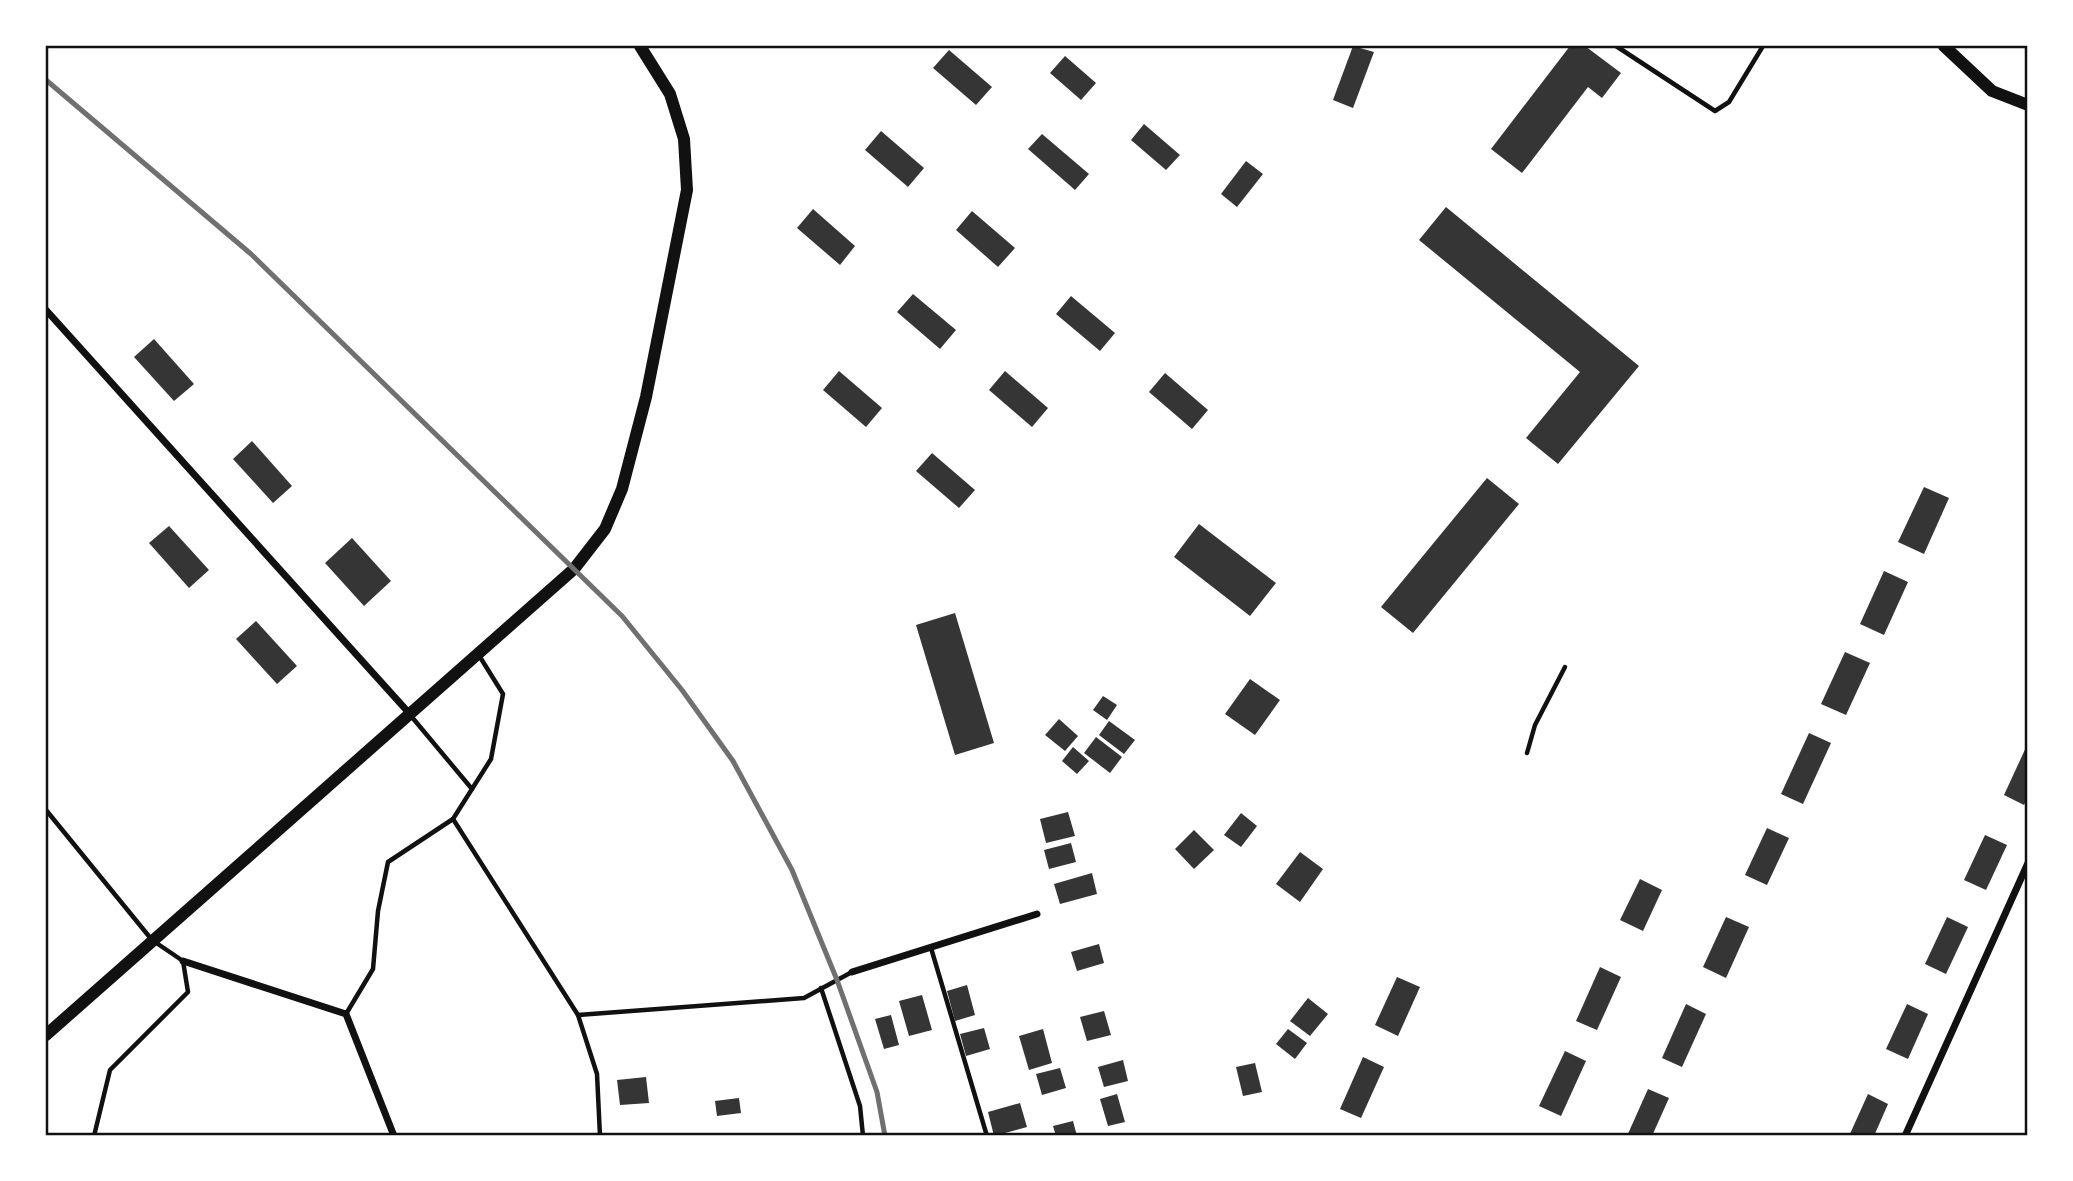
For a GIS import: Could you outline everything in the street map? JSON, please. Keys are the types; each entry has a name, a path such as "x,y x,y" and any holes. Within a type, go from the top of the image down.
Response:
{"main road":[{"path":"46,1035 574,569 605,529 622,489 646,397 687,190 684,139 670,94 640,46"},
{"path":"1944,46 1992,91 2028,105"}],"street":[{"path":"46,310 409,713"},
{"path":"1905,1136 2028,863"},
{"path":"852,972 1037,914"},
{"path":"183,961 346,1014 394,1136"}],"lane":[{"path":"1616,46 1715,111 1729,102 1763,46"},
{"path":"346,1014 373,970 378,911 388,862 453,819 491,759 503,694 478,653"},
{"path":"1527,753 1535,725 1565,667"},
{"path":"409,713 472,789"},
{"path":"46,810 152,940 183,961 188,992 110,1070 94,1136"},
{"path":"453,819 578,1015 597,1073 600,1136"},
{"path":"931,948 987,1136"},
{"path":"578,1015 804,998 852,972"},
{"path":"821,988 860,1107 863,1136"}],"building":[{"path":"1353,46 1374,52 1353,108 1333,100"},
{"path":"1570,46 1585,46 1621,73 1602,98 1588,87 1522,173 1491,149"},
{"path":"949,50 992,87 976,105 933,68"},
{"path":"1065,56 1096,83 1081,100 1050,73"},
{"path":"1144,124 1180,155 1166,170 1131,140"},
{"path":"881,131 924,168 908,187 865,150"},
{"path":"1042,134 1089,174 1075,190 1028,149"},
{"path":"1246,161 1263,174 1237,207 1221,194"},
{"path":"1446,207 1639,366 1558,464 1526,438 1580,372 1419,240"},
{"path":"813,209 855,246 840,265 797,228"},
{"path":"972,211 1015,248 998,267 956,230"},
{"path":"913,294 956,330 940,349 897,312"},
{"path":"1071,296 1115,333 1100,351 1056,314"},
{"path":"154,339 194,384 174,401 134,357"},
{"path":"839,371 882,408 866,427 823,390"},
{"path":"1005,371 1048,408 1032,427 989,390"},
{"path":"1165,373 1208,410 1192,429 1149,392"},
{"path":"252,441 292,486 273,503 233,459"},
{"path":"932,453 975,490 959,508 916,471"},
{"path":"1487,478 1519,504 1413,633 1381,607"},
{"path":"1924,487 1949,498 1924,554 1898,542"},
{"path":"1199,524 1276,583 1250,616 1174,557"},
{"path":"169,526 209,570 189,588 149,543"},
{"path":"352,538 391,581 364,606 325,563"},
{"path":"1884,571 1908,582 1884,635 1860,624"},
{"path":"955,613 994,743 955,755 916,625"},
{"path":"256,621 297,666 277,684 236,639"},
{"path":"1845,652 1870,663 1846,715 1821,704"},
{"path":"1250,679 1280,700 1255,735 1225,714"},
{"path":"1103,696 1117,705 1107,720 1093,710"},
{"path":"1059,719 1078,736 1065,751 1045,735"},
{"path":"1109,721 1135,740 1124,754 1099,735"},
{"path":"1809,733 1831,743 1803,804 1781,794"},
{"path":"1096,737 1122,757 1110,773 1084,753"},
{"path":"2028,743 2028,797 2024,805 2004,795"},
{"path":"1073,747 1089,761 1077,774 1062,761"},
{"path":"1068,812 1075,836 1046,843 1040,819"},
{"path":"1241,813 1257,826 1241,847 1224,835"},
{"path":"1767,828 1789,838 1767,885 1745,875"},
{"path":"1194,830 1214,850 1194,869 1175,849"},
{"path":"1985,835 2007,845 1986,890 1964,880"},
{"path":"1071,843 1076,862 1049,869 1044,850"},
{"path":"1300,852 1323,869 1300,902 1276,884"},
{"path":"1092,873 1097,894 1060,904 1054,884"},
{"path":"1640,879 1662,890 1643,931 1620,920"},
{"path":"1726,917 1749,927 1726,978 1703,967"},
{"path":"1947,917 1968,927 1946,974 1925,964"},
{"path":"1099,944 1104,963 1077,971 1071,952"},
{"path":"1600,967 1621,977 1597,1030 1576,1021"},
{"path":"1397,977 1420,987 1398,1036 1375,1025"},
{"path":"967,985 975,1015 955,1021 947,991"},
{"path":"922,995 932,1030 909,1036 899,1001"},
{"path":"1308,998 1328,1014 1310,1036 1290,1021"},
{"path":"1686,1004 1706,1014 1682,1067 1662,1058"},
{"path":"1907,1004 1928,1014 1908,1059 1886,1049"},
{"path":"1104,1011 1111,1035 1087,1041 1080,1017"},
{"path":"891,1015 899,1045 884,1049 875,1019"},
{"path":"984,1028 990,1049 966,1056 960,1034"},
{"path":"1043,1029 1052,1063 1029,1070 1019,1036"},
{"path":"1288,1029 1307,1043 1295,1059 1276,1044"},
{"path":"1565,1051 1586,1061 1561,1116 1539,1106"},
{"path":"1363,1057 1384,1067 1361,1118 1340,1109"},
{"path":"1123,1060 1128,1081 1104,1087 1098,1067"},
{"path":"1255,1063 1262,1092 1243,1096 1236,1067"},
{"path":"1060,1068 1066,1088 1042,1095 1036,1074"},
{"path":"646,1077 649,1103 620,1105 617,1080"},
{"path":"1648,1089 1669,1098 1652,1136 1627,1136"},
{"path":"1117,1094 1125,1122 1108,1126 1100,1099"},
{"path":"1868,1094 1888,1104 1874,1136 1849,1136"},
{"path":"739,1098 741,1113 717,1116 715,1101"},
{"path":"1020,1103 1027,1127 994,1136 988,1112"},
{"path":"1073,1121 1077,1136 1056,1136 1053,1126"}],"railway":[{"path":"46,80 251,254 622,616 682,690 733,761 792,870 837,980 877,1092 885,1136"}]}
